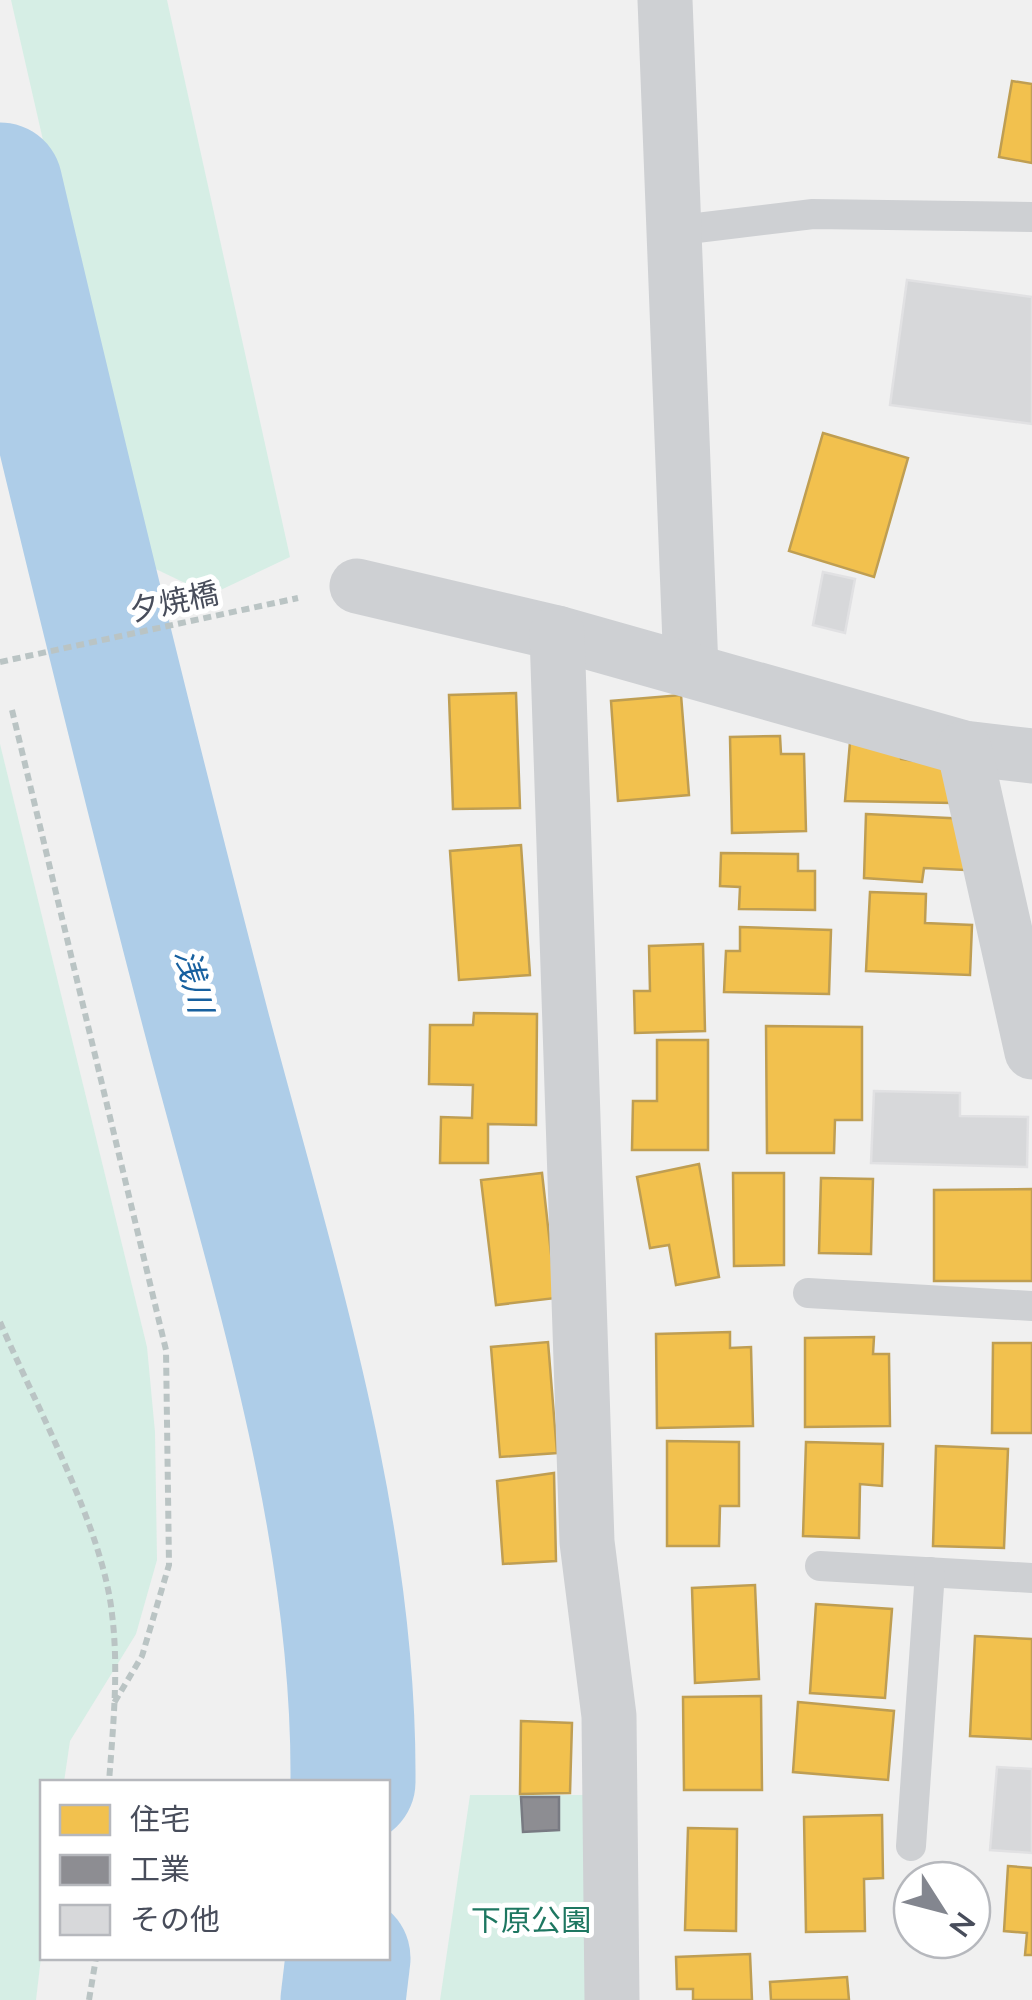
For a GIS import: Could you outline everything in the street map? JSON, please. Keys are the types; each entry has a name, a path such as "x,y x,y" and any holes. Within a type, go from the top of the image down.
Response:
{"street":[{"path":"665,0 691,669"},
{"path":"358,586 557,633 964,748 1032,756"},
{"path":"557,633 587,1542 608,1716 612,2000"},
{"path":"964,748 1032,1052"}],"lane":[{"path":"672,231 813,214 1032,218"},
{"path":"808,1294 1032,1306"},
{"path":"820,1566 1032,1578"},
{"path":"911,1846 930,1572"}],"path":[{"name":"夕焼橋","path":"0,662 358,586"},
{"path":"12,710 166,1350 170,1564 142,1656 114,1703"},
{"path":"0,1322 87,1524 112,1612 114,1703 109,1780"},
{"path":"90,2000 96,1960"}],"green space":[{"path":"11,0 167,0 290,557 210,595 139,561"},
{"path":"0,744 147,1347 155,1432 157,1560 136,1634 70,1741 64,1780 40,1780 41,1960 36,2000 0,2000"},
{"name":"下原公園","path":"470,1795 608,1795 612,2000 440,2000"}],"building: 住宅":[{"path":"1012,81 1032,84 1032,163 999,157"},
{"path":"823,433 908,458 874,577 789,551"},
{"path":"516,693 520,808 453,809 449,695"},
{"path":"681,695 689,795 618,801 611,701"},
{"path":"780,736 781,754 804,754 806,831 732,833 730,737"},
{"path":"850,742 898,746 901,759 955,767 953,803 845,801"},
{"path":"866,814 968,819 965,870 924,868 922,882 864,878"},
{"path":"521,845 530,975 459,980 450,851"},
{"path":"721,853 798,854 798,871 815,871 815,910 739,909 740,887 720,886"},
{"path":"870,892 926,894 925,923 972,925 970,975 866,971"},
{"path":"740,927 831,930 829,994 724,992 726,951 740,951"},
{"path":"703,944 705,1031 635,1033 634,991 650,991 649,946"},
{"path":"474,1013 537,1014 536,1125 488,1124 488,1163 440,1163 441,1117 472,1118 473,1085 429,1084 430,1025 473,1025"},
{"path":"766,1026 862,1027 862,1120 835,1120 834,1153 767,1153"},
{"path":"657,1040 708,1040 708,1150 632,1150 633,1101 657,1101"},
{"path":"699,1164 719,1277 676,1285 669,1245 650,1248 637,1177"},
{"path":"542,1173 556,1298 496,1305 481,1180"},
{"path":"733,1173 784,1173 784,1265 734,1266"},
{"path":"821,1178 873,1179 871,1254 819,1253"},
{"path":"1032,1189 1032,1281 934,1281 934,1190"},
{"path":"730,1332 730,1348 751,1347 753,1426 657,1428 656,1334"},
{"path":"874,1337 873,1354 889,1354 890,1426 805,1427 805,1338"},
{"path":"548,1342 557,1453 500,1457 491,1347"},
{"path":"993,1343 1032,1343 1032,1433 992,1433"},
{"path":"667,1441 739,1442 739,1506 720,1506 719,1546 667,1546"},
{"path":"806,1442 883,1444 882,1486 860,1484 859,1538 803,1536"},
{"path":"936,1446 1008,1449 1004,1548 933,1546"},
{"path":"554,1473 556,1561 503,1564 497,1481"},
{"path":"755,1585 759,1679 695,1683 692,1588"},
{"path":"816,1604 892,1609 885,1698 810,1693"},
{"path":"975,1636 1032,1639 1032,1739 970,1736"},
{"path":"761,1696 762,1790 684,1790 683,1697"},
{"path":"798,1702 894,1711 888,1780 793,1772"},
{"path":"521,1721 572,1723 570,1793 520,1794"},
{"path":"882,1815 883,1878 864,1879 865,1931 806,1932 804,1817"},
{"path":"688,1828 737,1829 736,1931 685,1930"},
{"path":"1008,1866 1032,1868 1032,1955 1025,1955 1027,1933 1004,1931"},
{"path":"750,1954 752,2000 693,2000 693,1989 677,1989 676,1957"},
{"path":"847,1977 849,2000 771,2000 770,1982"}],"building: 工業":[{"path":"521,1797 559,1797 559,1830 523,1832"}],"building: その他":[{"path":"907,280 1032,297 1032,424 890,405"},
{"path":"823,572 855,579 845,633 813,625"},
{"path":"874,1091 960,1093 960,1116 1028,1117 1027,1167 871,1163"},
{"path":"997,1767 1032,1769 1032,1853 990,1850"}],"waterway":[{"name":"浅川","path":"0,185 153,816 305,1400 340,1590 350,1686 353,1780"},
{"name":"浅川","path":"343,2000 348,1960"}]}
